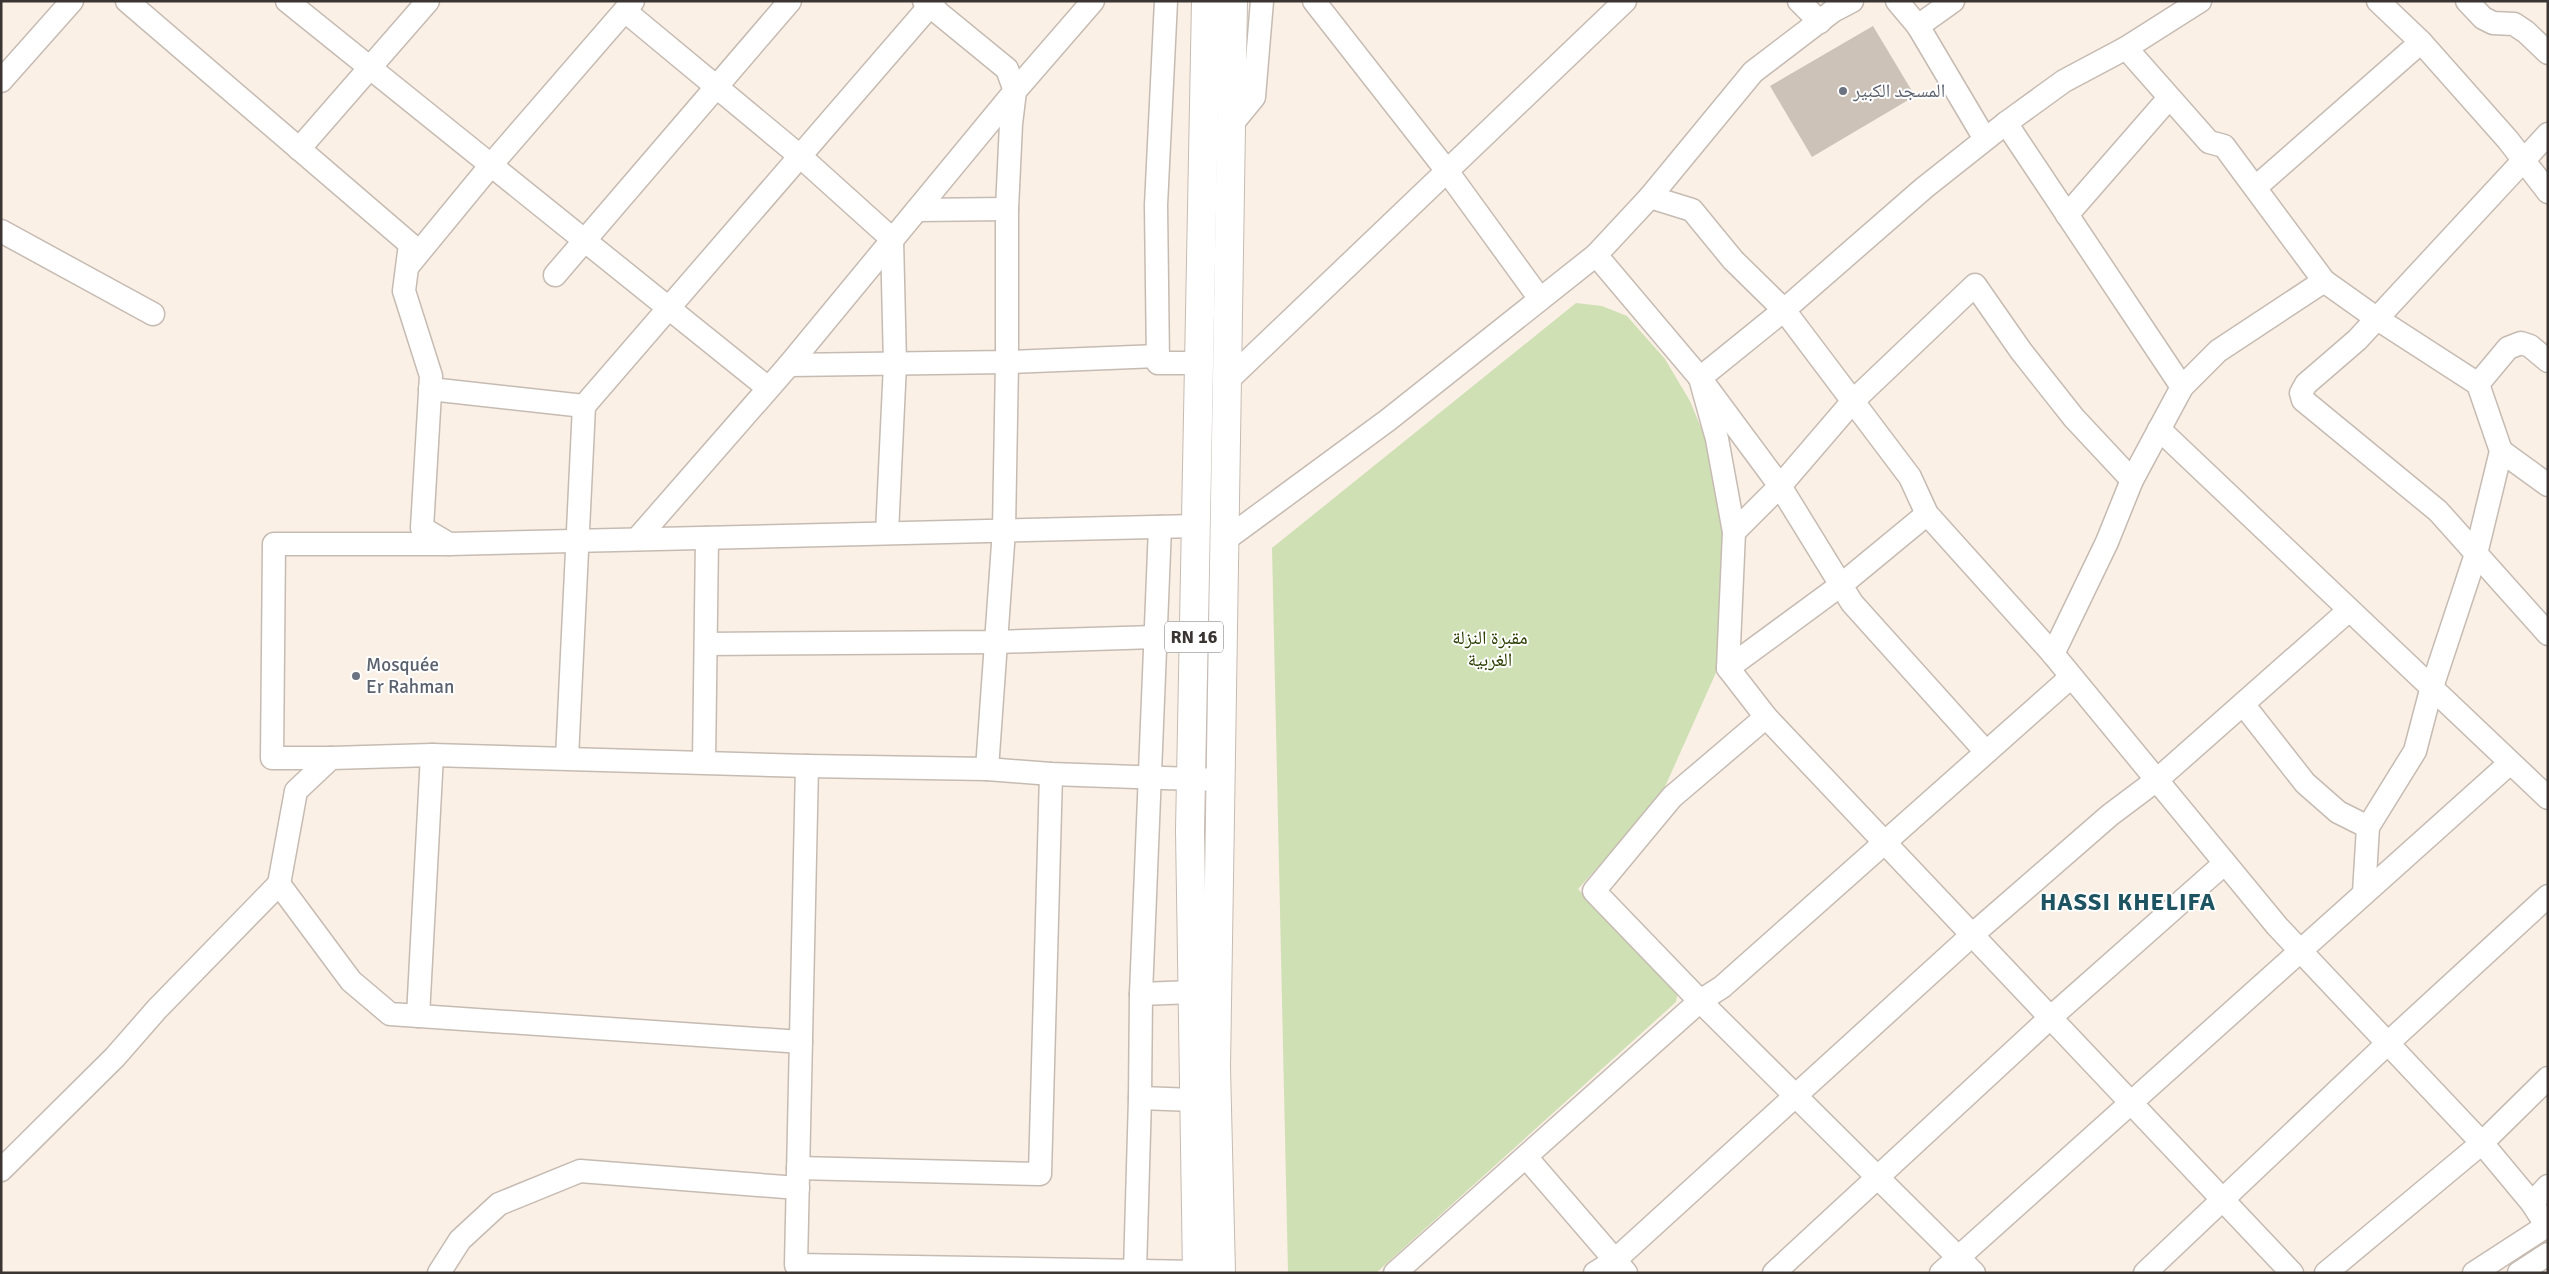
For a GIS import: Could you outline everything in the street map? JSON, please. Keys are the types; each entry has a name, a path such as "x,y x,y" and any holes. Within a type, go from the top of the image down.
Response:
{"main road":[{"name":"RN 16","path":"1205,1272 1194,1100 1191,781 1206,1"},
{"name":"RN 16","path":"1205,1272 1216,1067 1233,1"}],"street":[{"path":"1,81 72,1"},
{"path":"127,1 410,244 404,291 431,376 422,528 449,544"},
{"path":"287,1 768,388"},
{"path":"298,148 428,1"},
{"path":"555,275 790,1"},
{"path":"637,539 789,365 1015,91 1093,1"},
{"path":"1166,1 1156,205 1158,363 1200,363"},
{"path":"1231,125 1254,97 1262,1"},
{"path":"1314,1 1447,171 1540,300"},
{"path":"1227,381 1625,1"},
{"path":"1799,1 1820,22"},
{"path":"1225,540 1388,420 1596,256 1650,197 1753,72 1820,22 1852,1"},
{"path":"1897,1 1918,26 1985,139"},
{"path":"1918,26 1953,1"},
{"path":"1700,378 1784,310 1924,188 2006,123 2064,81 2126,48 2200,1"},
{"path":"2378,1 2421,42 2508,140 2548,192"},
{"path":"2467,1 2483,18 2493,23 2514,24 2526,32 2548,53"},
{"path":"567,758 584,406 668,307 801,157 930,3 1007,69 1015,91 1006,209 1007,362 1004,530 987,768"},
{"path":"408,266 491,165 629,6 892,239 895,364 887,533"},
{"path":"2256,187 2421,42"},
{"path":"2126,48 2209,142 2224,146 2324,281 2376,318 2478,384 2501,451 2476,554 2431,690 2415,751 2368,827 2364,893"},
{"path":"2067,215 2169,98"},
{"path":"2006,123 2182,387"},
{"path":"2548,134 2357,340 2306,384 2301,393 2303,400 2438,511 2548,634"},
{"path":"1650,197 1692,210 1733,260 1784,310 1910,477 1927,514 2053,654 2300,951 2482,1143 2532,1203 2547,1227 2474,1273"},
{"path":"917,210 1006,209"},
{"path":"1,230 152,314"},
{"path":"1596,256 1700,378 1780,486 1852,603 1986,752"},
{"path":"2053,654 2107,542 2132,480 2182,387 2218,351 2324,281"},
{"path":"1734,532 1780,486 1853,401 1976,286 2020,351 2074,418 2132,480"},
{"path":"2478,384 2508,348 2521,343 2530,346 2548,361"},
{"path":"789,365 1007,362 1158,356"},
{"path":"1700,378 1717,439 1734,532 1728,668 1766,717 2292,1273"},
{"path":"430,389 584,406"},
{"path":"2159,429 2431,690 2548,798"},
{"path":"2501,451 2548,485"},
{"path":"1728,668 1841,585 1927,514"},
{"path":"1196,526 449,544 274,544 272,758 432,755 567,758 807,766 987,768 1051,774 1191,781 1221,780"},
{"path":"1134,1271 1140,1098 1141,994 1160,527"},
{"path":"704,762 707,538"},
{"path":"1595,1273 1620,1267 1794,1095 1972,935 2110,815 2158,779 2348,611"},
{"path":"706,644 996,642 1155,637"},
{"path":"1395,1273 1700,1001 1722,987 2071,677"},
{"path":"2242,704 2305,783 2338,812 2368,827"},
{"path":"1766,717 1672,797 1594,891 1700,1001 1966,1265"},
{"path":"418,1016 432,755"},
{"path":"1,1170 115,1057 157,1009 279,884 296,791 331,758"},
{"path":"1940,1273 1966,1265 2131,1102 2510,762"},
{"path":"807,766 796,1265 896,1270 1205,1272"},
{"path":"439,1273 460,1240 499,1204 580,1171 798,1178 1040,1174 1051,774"},
{"path":"1774,1273 1877,1175 2225,863"},
{"path":"279,884 350,981 390,1014 801,1042"},
{"path":"2145,1273 2388,1043 2548,896"},
{"path":"1141,994 1193,992"},
{"path":"2326,1273 2482,1143 2548,1078"},
{"path":"1140,1098 1194,1100"},
{"path":"1526,1157 1620,1267"},
{"path":"2532,1203 2548,1186"},
{"path":"2519,1273 2548,1254"}],"green space":[{"name":"مقبرة النزلة الغربية","path":"1576,303 1602,306 1627,316 1665,359 1690,401 1711,452 1724,524 1727,648 1660,798 1578,889 1678,992 1676,1002 1376,1273 1288,1273 1272,548"}],"building":[{"name":"المسجد الكبير","path":"1873,26 1915,96 1812,157 1770,86"}],"place":[{"name":"المسجد الكبير","path":"1843,91"},
{"name":"Mosquée Er Rahman","path":"356,676"}],"district":[{"name":"HASSI KHELIFA","path":"2128,902"}]}
